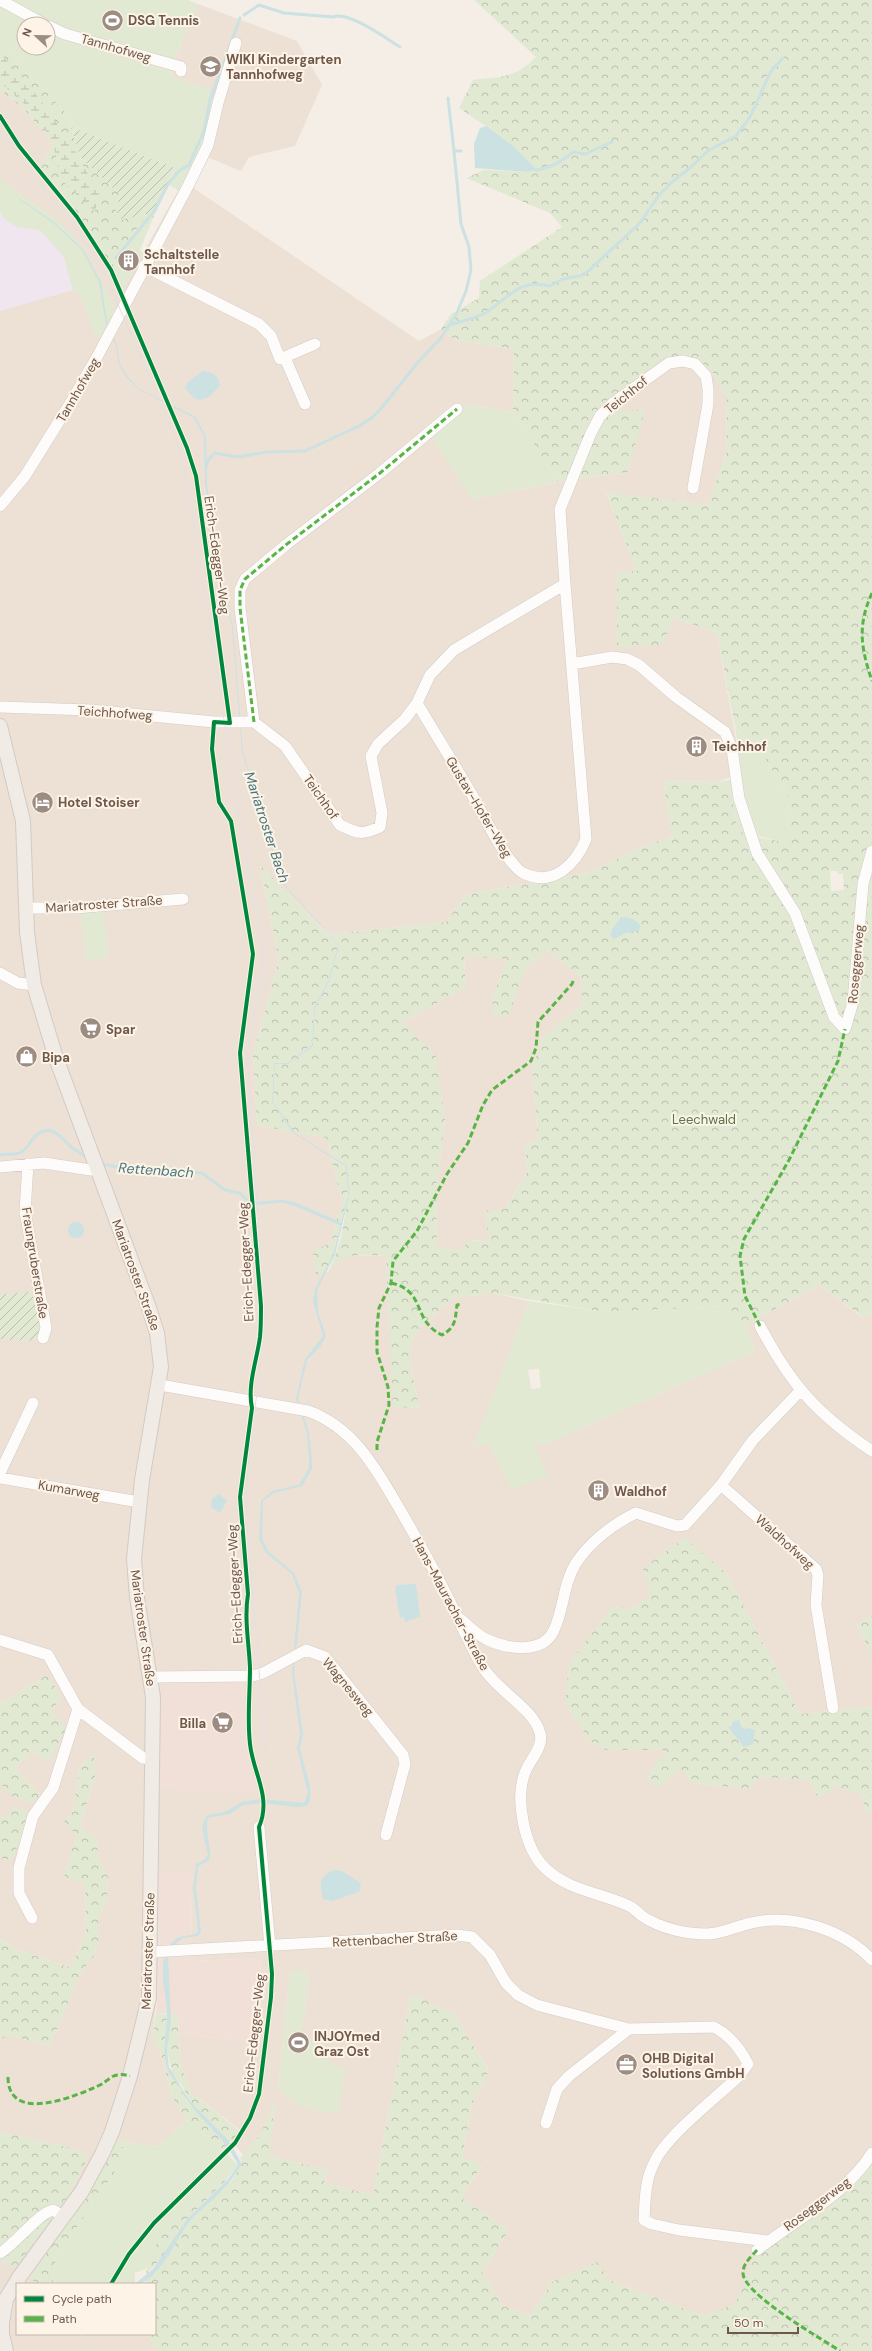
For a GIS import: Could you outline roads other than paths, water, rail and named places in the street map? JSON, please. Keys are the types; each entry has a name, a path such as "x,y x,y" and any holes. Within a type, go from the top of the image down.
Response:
{"main road":[{"name":"Mariatroster Straße","path":"0,726 23,820 25,908 34,985 56,1058 153,1318 160,1352 160,1385 139,1502 135,1541 134,1578 152,1677 152,1759 149,1879 157,1952 146,2017 120,2109 110,2136 94,2171 11,2288 3,2312 1,2334 6,2351"}],"street":[{"path":"0,0 29,16"},
{"name":"Tannhofweg","path":"56,30 65,34 180,67 181,72"},
{"name":"Tannhofweg","path":"0,506 25,476 52,435 118,318 208,145 226,73 236,43"},
{"path":"144,266 259,324 271,336 305,404"},
{"path":"281,357 315,344"},
{"name":"Teichhof","path":"572,664 560,509 591,433 600,416 613,404 669,363 682,361 696,364 706,376 708,389 708,404 693,488"},
{"path":"250,722 240,608 240,590 245,579 287,544 380,473 457,409"},
{"name":"Teichhof","path":"250,722 285,746 340,825 355,832 366,833 380,827 382,813 371,756 378,744 405,719 417,703 430,675 454,650 565,584"},
{"name":"Roseggerweg","path":"572,664 612,657 627,659 639,665 676,697 726,732 732,750 739,798 757,853 795,912 834,1017 845,1029 853,1002 863,884 872,851"},
{"name":"Gustav-Hofer-Weg","path":"417,703 511,861 522,872 538,877 556,875 575,862 586,838 572,664"},
{"name":"Teichhofweg","path":"0,707 90,710 232,722 250,722"},
{"name":"Mariatroster Straße","path":"25,908 76,908 183,899"},
{"path":"0,973 18,983 34,985"},
{"path":"1,1170 28,1164 58,1163 91,1170 94,1160"},
{"name":"Fraungruberstraße","path":"28,1164 25,1212 46,1328 42,1338"},
{"path":"760,1326 774,1352 800,1391 828,1419 872,1451"},
{"name":"Hans-Mauracher-Straße","path":"160,1385 308,1411 321,1416 337,1426 367,1455 431,1564 484,1669 497,1686 535,1721 541,1735 538,1750 525,1771 520,1794 522,1816 532,1851 544,1868 573,1887 629,1905 642,1916 670,1929 708,1934 729,1930 752,1923 791,1922 811,1926 850,1941 872,1960"},
{"path":"458,1617 485,1639 506,1646 527,1648 543,1643 554,1631 566,1585 576,1564 591,1544 623,1519 636,1513 677,1526 685,1525 721,1485 753,1440 800,1391"},
{"path":"0,1473 33,1403"},
{"name":"Kumarweg","path":"0,1478 139,1502"},
{"name":"Waldhofweg","path":"721,1485 816,1569 818,1575 816,1605 833,1708"},
{"path":"0,1640 48,1655 78,1709 143,1758 152,1759"},
{"name":"Wagnesweg","path":"152,1677 253,1676 304,1651 311,1651 325,1657 404,1755 405,1764 386,1835"},
{"path":"32,1918 19,1893 19,1868 33,1816 53,1788 78,1709"},
{"path":"259,1827 270,1946"},
{"name":"Rettenbacher Straße","path":"157,1952 457,1935 472,1937 490,1955 506,1983 518,1995 537,2005 629,2029 714,2027 724,2032 743,2054 748,2064 739,2076 663,2148 653,2164 646,2189 644,2220 652,2224 678,2230 767,2241"},
{"path":"546,2123 557,2089 569,2076 629,2029"},
{"name":"Roseggerweg","path":"757,2250 767,2241 843,2187 862,2168 872,2153"},
{"path":"0,2253 22,2235 46,2212 53,2210 63,2216"}],"waterway":[{"path":"244,15 259,5 284,13 333,17 339,16 357,21 367,26 400,47"},
{"path":"220,73 240,18"},
{"path":"206,467 208,460 215,453 238,457 267,452 305,451 359,426 373,417 384,405 418,362 441,338 449,325 484,314 516,290 523,287 540,284 550,286 563,279 584,275 639,224 660,194 673,181 690,168 709,150 736,136 750,117 771,71 783,58"},
{"path":"116,258 155,210 168,184 179,171 189,165 204,131 210,100 219,75"},
{"path":"448,98 454,151"},
{"path":"534,169 537,170 552,166 573,152 585,154 612,142"},
{"path":"449,325 456,315 466,291 471,270 469,247 461,224 454,151 461,151"},
{"name":"Rettenbach","path":"0,1155 16,1154 21,1152 35,1136 44,1131 49,1131 58,1134 74,1149 87,1157"},
{"name":"Rettenbach","path":"99,1163 129,1170 202,1173 225,1190 240,1193 251,1204 282,1201 297,1205 341,1224"}],"tram line":[{"path":"0,131 84,240 102,267 177,443 187,480 234,784 262,937 263,968 247,1055 265,1323 248,1468 246,1507 266,1758"},
{"path":"0,169 57,210"}],"place":[{"name":"DSG Tennis","path":"112,20"},
{"name":"WIKI Kindergarten Tannhofweg","path":"211,66"},
{"name":"Schaltstelle Tannhof","path":"129,261"},
{"name":"Teichhof","path":"696,746"},
{"name":"Hotel Stoiser","path":"42,802"},
{"name":"Spar","path":"91,1029"},
{"name":"Bipa","path":"26,1057"},
{"name":"Waldhof","path":"599,1491"},
{"name":"Billa","path":"222,1723"},
{"name":"INJOYmed Graz Ost","path":"299,2043"},
{"name":"OHB Digital Solutions GmbH","path":"626,2065"}],"water label":[{"name":"Mariatroster Bach","path":"267,827"}],"park label":[{"name":"Leechwald","path":"704,1119"}]}
